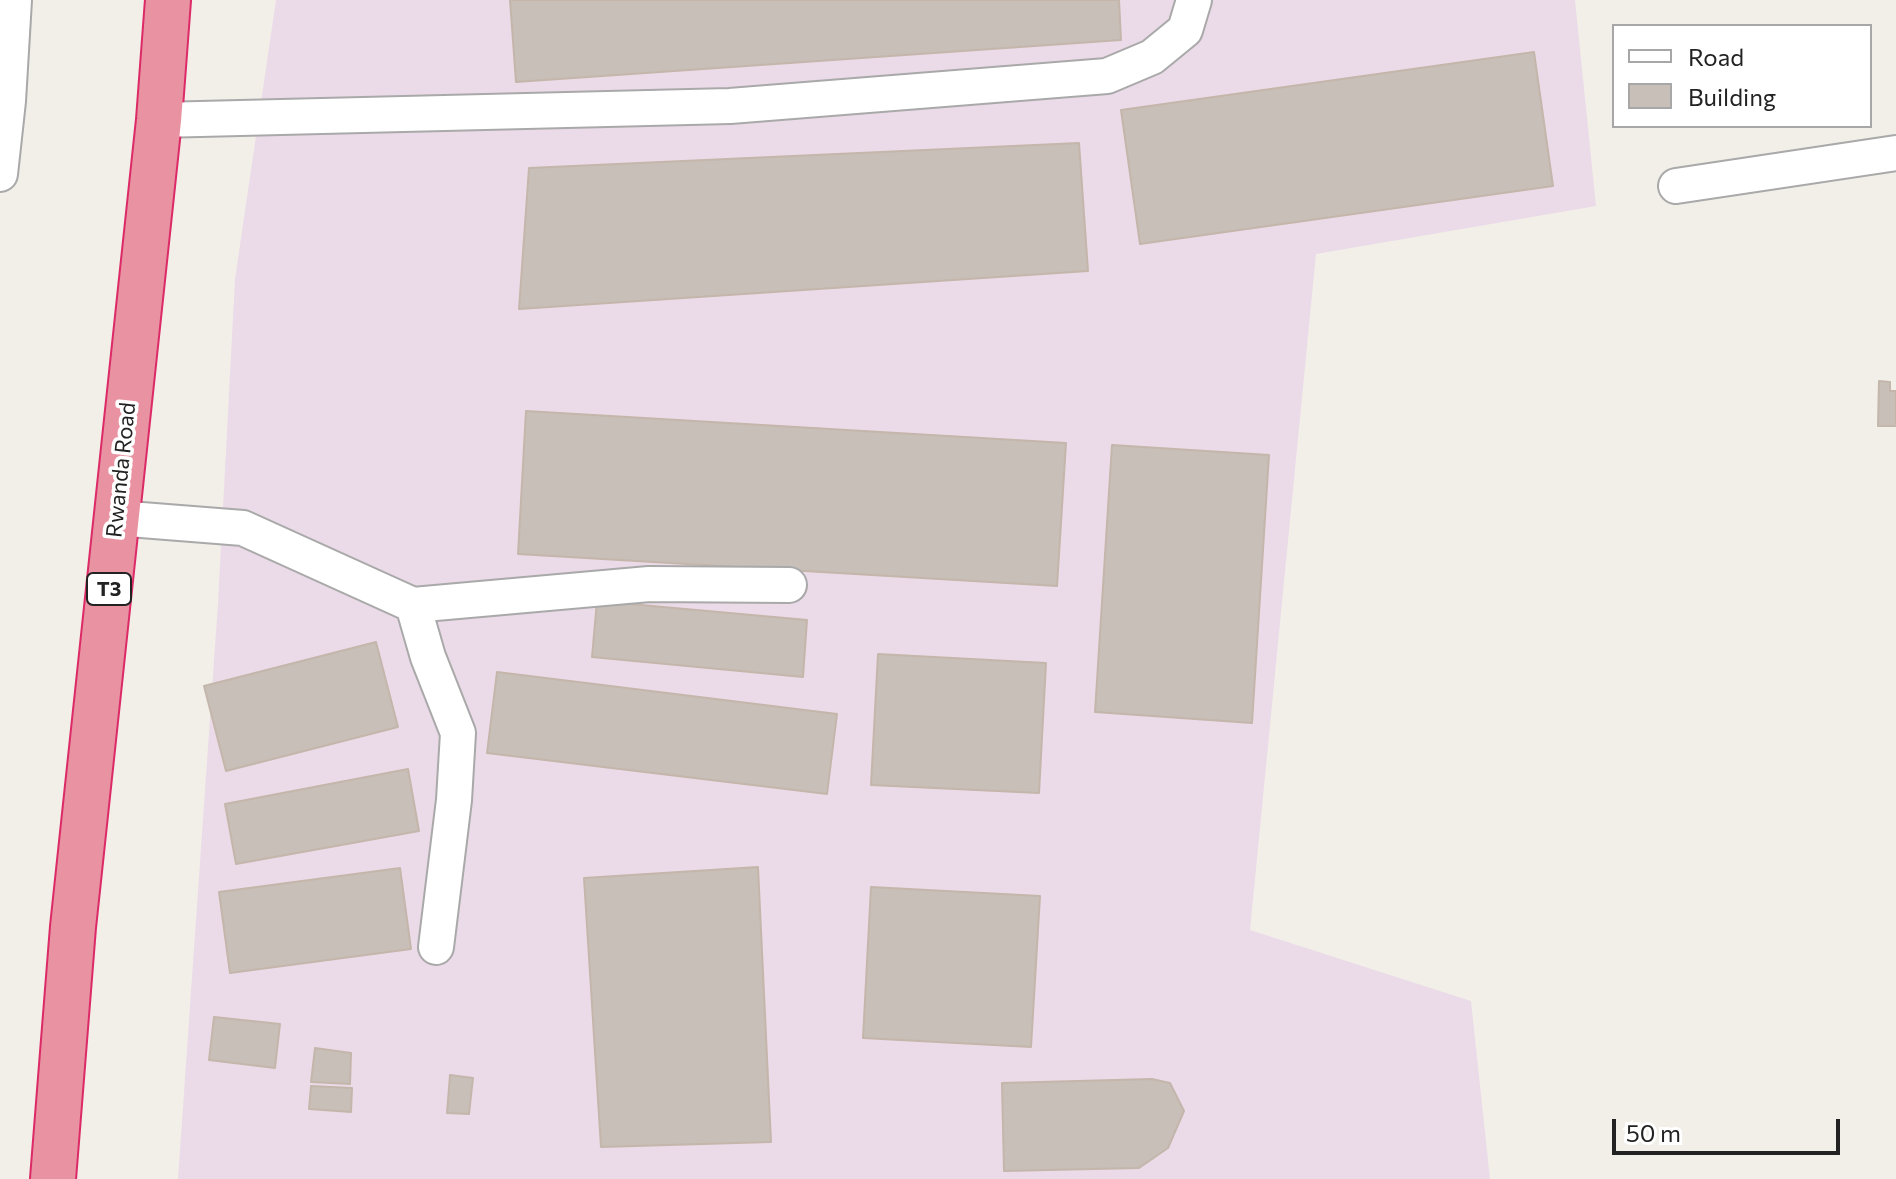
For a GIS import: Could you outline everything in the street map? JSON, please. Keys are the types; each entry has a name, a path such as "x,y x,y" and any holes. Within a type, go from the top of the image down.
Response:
{"highway":[{"name":"Rwanda Road","path":"53,1179 73,927 159,120 168,0"}],"street":[{"path":"0,174 14,0"},
{"path":"159,120 730,106 1107,76 1152,57 1185,30 1194,0"},
{"path":"1676,186 1896,153"},
{"path":"116,518 243,528 413,605 649,584 789,585"},
{"path":"413,605 428,657 458,733 454,800 436,947"}],"shaded area":[{"path":"276,0 1575,0 1596,206 1316,254 1250,930 1471,1001 1490,1179 178,1179 218,603 235,279"}],"building":[{"path":"510,0 1119,0 1121,40 516,82"},
{"path":"1534,52 1553,186 1140,244 1121,110"},
{"path":"1079,143 1088,271 519,309 529,168"},
{"path":"1879,381 1890,382 1890,391 1896,391 1896,426 1878,426"},
{"path":"526,411 1066,443 1057,586 518,554"},
{"path":"1112,445 1269,455 1252,723 1095,712"},
{"path":"597,601 807,620 803,677 592,657"},
{"path":"376,642 398,727 226,771 204,686"},
{"path":"878,654 1046,663 1039,793 871,785"},
{"path":"497,672 837,714 827,794 487,753"},
{"path":"408,769 419,831 236,864 225,804"},
{"path":"758,867 771,1142 601,1147 584,878"},
{"path":"400,868 411,949 230,973 219,892"},
{"path":"871,887 1040,896 1031,1047 863,1038"},
{"path":"214,1017 280,1024 275,1068 209,1060"},
{"path":"315,1048 351,1053 350,1084 311,1082"},
{"path":"450,1075 473,1078 469,1114 447,1113"},
{"path":"1152,1079 1170,1083 1184,1111 1168,1148 1139,1168 1004,1171 1002,1083"},
{"path":"311,1086 352,1088 351,1112 309,1109"}]}
